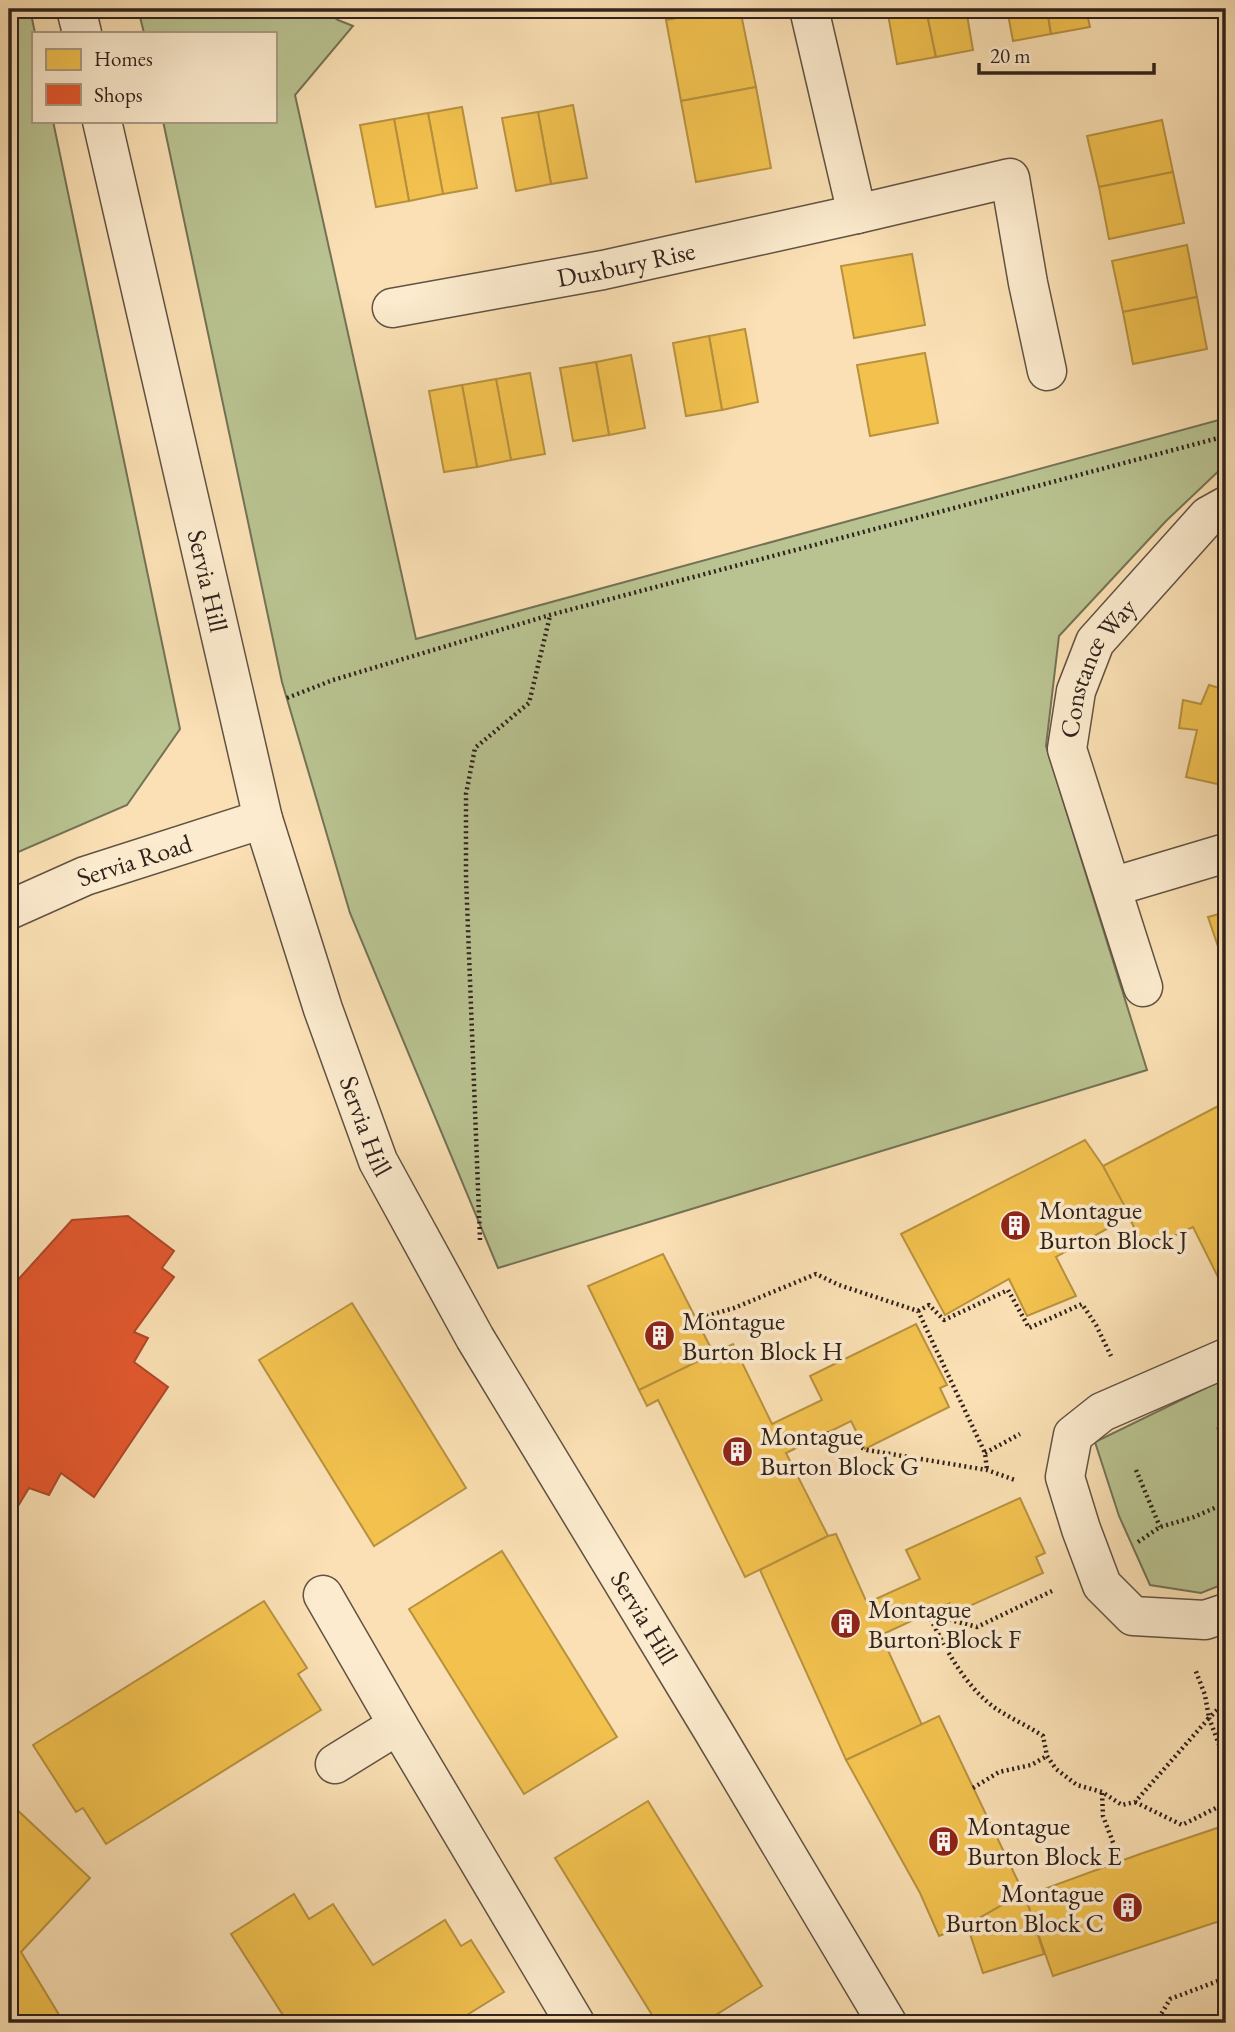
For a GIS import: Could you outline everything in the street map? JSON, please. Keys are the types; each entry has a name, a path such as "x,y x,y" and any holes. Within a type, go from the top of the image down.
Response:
{"street":[{"path":"76,9 82,32"},
{"path":"809,9 857,214"},
{"name":"Servia Hill","path":"102,122 263,819 323,1009 377,1161 475,1338 887,2023"},
{"name":"Duxbury Rise","path":"393,308 603,270 1010,178 1047,372"},
{"name":"Constance Way","path":"1143,987 1067,749 1076,691 1095,642 1208,516 1226,506"},
{"name":"Servia Road","path":"9,910 85,876 263,819"},
{"path":"1112,887 1226,853"},
{"path":"1226,1358 1102,1412 1073,1435 1065,1477 1102,1585 1133,1616 1205,1620 1226,1613"},
{"path":"323,1595 575,2023"},
{"path":"335,1763 398,1725"}],"path":[{"path":"353,9 386,14 436,9"},
{"path":"333,680 550,615 1226,436"},
{"path":"480,1242 466,877 466,794 475,748 529,703 550,615"},
{"path":"696,1319 734,1308 816,1274 839,1285 918,1311 985,1453 987,1469"},
{"path":"918,1311 929,1305 944,1320 1008,1290 1029,1328 1082,1304 1112,1357"},
{"path":"985,1453 1030,1429"},
{"path":"826,1433 867,1450 987,1469 1019,1482"},
{"path":"1136,1470 1160,1527"},
{"path":"1096,1568 1160,1527 1194,1517 1226,1503"},
{"path":"1121,1603 1098,1607 1057,1588 977,1627 928,1614 954,1663 974,1690 996,1709 1043,1736 1047,1756 1056,1769 1077,1785 1102,1793 1122,1805 1135,1802 1209,1718 1226,1704"},
{"path":"1172,1619 1174,1640 1197,1673 1209,1718 1226,1763"},
{"path":"973,1788 999,1772 1031,1765 1047,1756"},
{"path":"1102,1793 1103,1816 1120,1861"},
{"path":"1135,1802 1182,1825 1226,1803"},
{"path":"1156,2023 1170,1999 1226,1978"}],"green space":[{"path":"9,9 30,9 35,32 32,32 32,122 53,122 180,729 127,805 9,856"},
{"path":"138,9 322,9 353,26 295,95 416,639 1226,418 1226,464 1166,521 1059,636 1046,746 1147,1070 498,1268 350,913 282,682 163,122 276,122 276,32 144,32"},
{"path":"1226,1378 1226,1583 1201,1593 1150,1585 1119,1516 1095,1442"}],"building: Homes":[{"path":"725,9 740,9 756,87 681,101 666,20"},
{"path":"887,9 926,9 936,57 897,64"},
{"path":"926,9 966,9 973,50 936,57"},
{"path":"1007,9 1047,9 1051,34 1013,41"},
{"path":"1047,9 1086,9 1090,27 1051,34"},
{"path":"1128,9 1166,9 1167,11 1129,18"},
{"path":"756,87 771,168 696,182 681,101"},
{"path":"573,105 587,178 551,184 538,112"},
{"path":"462,107 477,188 443,194 428,113"},
{"path":"538,112 551,184 516,191 502,118"},
{"path":"428,113 443,194 409,201 394,119"},
{"path":"394,119 409,201 376,207 360,125"},
{"path":"1162,120 1173,172 1099,187 1087,136"},
{"path":"1173,172 1184,223 1109,239 1099,187"},
{"path":"1187,245 1197,297 1123,312 1112,261"},
{"path":"912,254 925,325 854,338 841,266"},
{"path":"1197,297 1207,349 1133,364 1123,312"},
{"path":"745,329 758,402 722,410 709,336"},
{"path":"709,336 722,410 686,416 673,343"},
{"path":"925,353 938,423 870,436 857,365"},
{"path":"631,355 645,428 609,435 596,362"},
{"path":"596,362 609,435 573,441 560,368"},
{"path":"530,373 545,454 511,460 496,379"},
{"path":"496,379 511,460 477,467 462,385"},
{"path":"462,385 477,467 444,472 429,391"},
{"path":"1209,685 1226,690 1226,786 1186,777 1197,730 1179,728 1183,700 1201,704"},
{"path":"1226,889 1226,970 1208,917 1223,913 1218,891"},
{"path":"1226,1102 1226,1293 1193,1227 1145,1249 1103,1166"},
{"name":"Montague Burton Block J","path":"1085,1140 1103,1166 1130,1216 1056,1257 1076,1296 1027,1316 1009,1279 945,1315 901,1234"},
{"name":"Montague Burton Block H","path":"663,1254 714,1354 639,1390 588,1286"},
{"path":"352,1303 466,1488 374,1546 259,1360"},
{"name":"Montague Burton Block G","path":"916,1324 947,1385 940,1388 949,1407 865,1449 851,1421 786,1453 828,1536 745,1577 658,1400 647,1406 639,1390 733,1344 772,1424 822,1400 810,1376"},
{"path":"1226,1424 1226,1452 1217,1428"},
{"name":"Montague Burton Block F","path":"1020,1498 1045,1553 1036,1557 1043,1573 954,1613 950,1603 881,1635 922,1725 846,1760 760,1570 836,1534 867,1603 920,1579 906,1550"},
{"path":"502,1551 617,1737 524,1794 409,1609"},
{"path":"264,1601 307,1668 298,1674 321,1710 106,1844 83,1808 76,1812 33,1745"},
{"name":"Montague Burton Block E","path":"939,1716 1025,1896 939,1936 920,1893 846,1760"},
{"path":"648,1801 762,1986 703,2023 657,2023 555,1858"},
{"path":"13,1806 90,1878 21,1952 64,2023 9,2023 9,1811"},
{"name":"Montague Burton Block C","path":"1226,1825 1226,1919 1053,1976 1025,1896"},
{"path":"294,1894 309,1919 333,1904 373,1965 445,1920 461,1946 471,1940 504,1992 454,2023 288,2023 231,1934"},
{"path":"1025,1896 1044,1954 983,1973 967,1925 1006,1903"}],"building: Shops":[{"path":"128,1216 174,1251 162,1268 174,1277 134,1332 148,1338 134,1362 168,1387 94,1497 61,1473 49,1495 29,1488 9,1521 9,1302 15,1294 16,1282 72,1220"}],"place":[{"name":"Montague Burton Block J","path":"1016,1225"},
{"name":"Montague Burton Block H","path":"659,1336"},
{"name":"Montague Burton Block G","path":"737,1451"},
{"name":"Montague Burton Block F","path":"845,1624"},
{"name":"Montague Burton Block E","path":"944,1841"},
{"name":"Montague Burton Block C","path":"1127,1908"}]}
